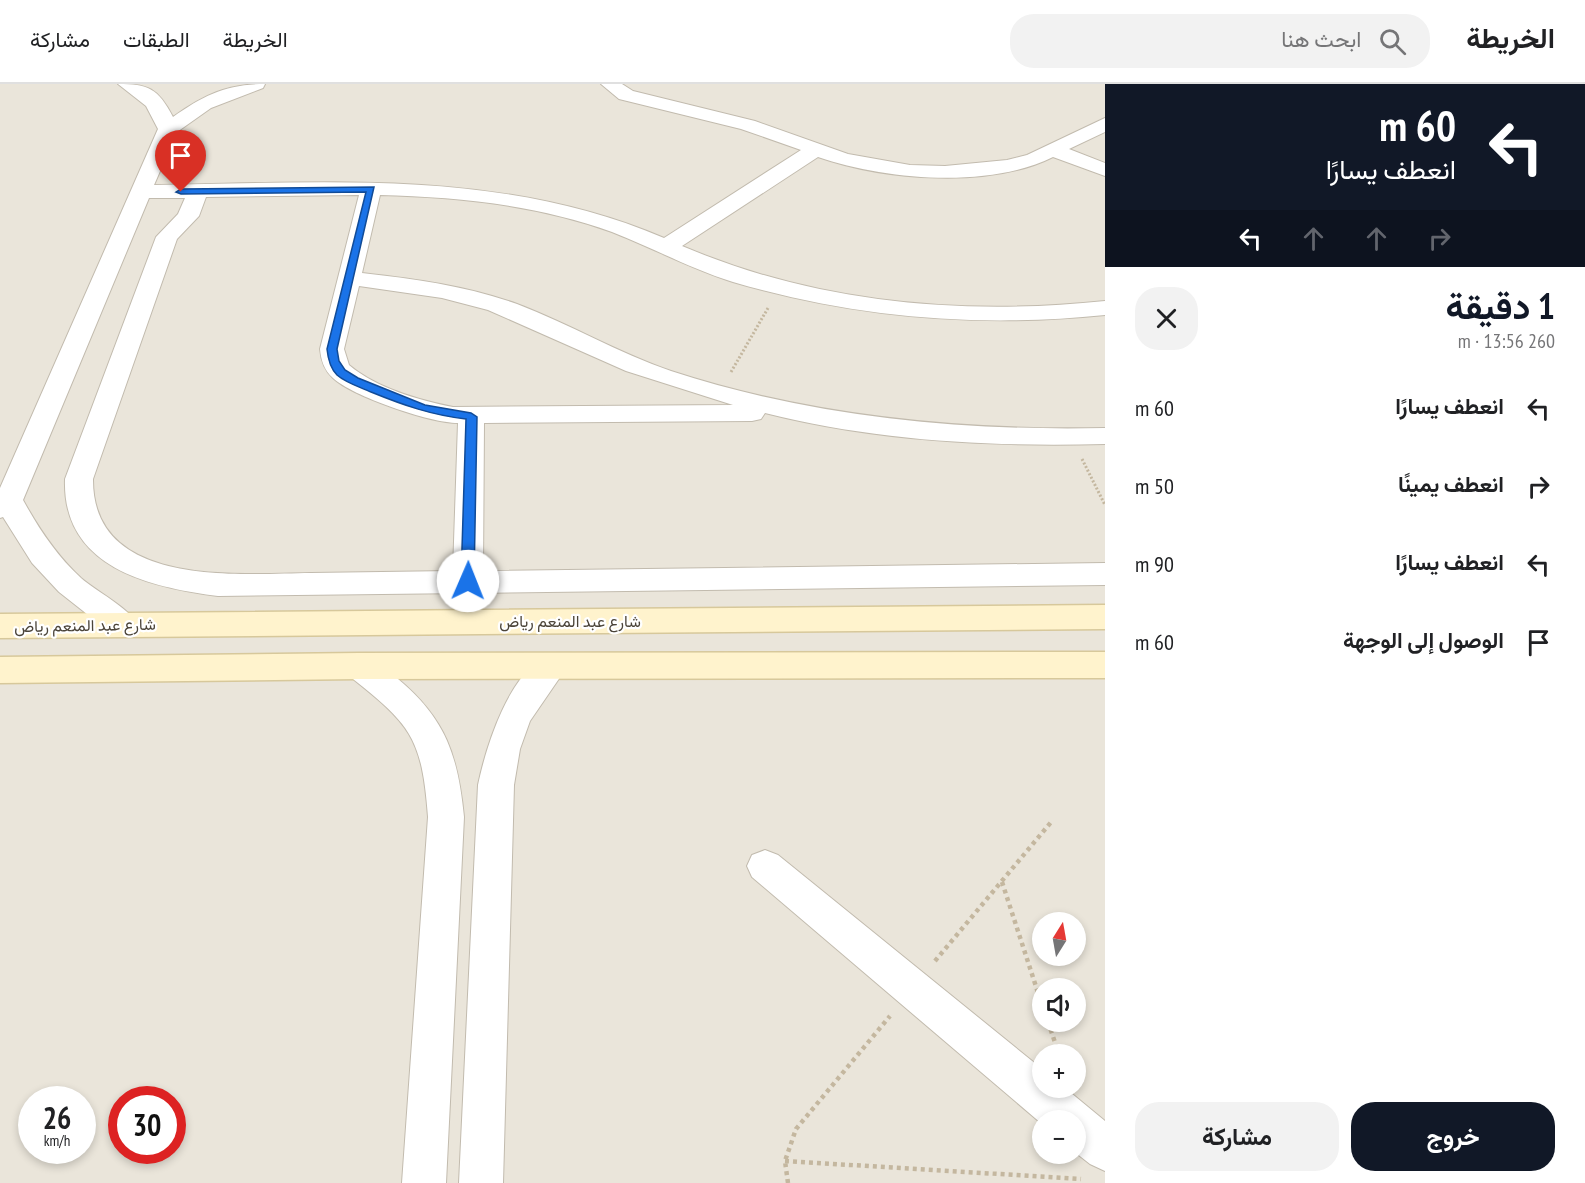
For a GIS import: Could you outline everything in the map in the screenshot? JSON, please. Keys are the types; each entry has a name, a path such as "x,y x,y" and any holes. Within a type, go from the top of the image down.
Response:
{"street":[{"path":"127,84 146,95 157,105 165,116 168,129"},
{"path":"122,625 89,603 54,570 4,504 168,129 204,104 256,84"},
{"path":"610,84 626,95 748,125 815,150 876,166 945,172 1007,166 1034,159 1105,124"},
{"path":"665,247 815,150"},
{"path":"1053,150 1105,170"},
{"path":"141,192 371,189 475,195 525,202 611,226 739,276 781,287 896,309 956,314 1016,315 1105,308"},
{"path":"371,189 332,349 333,361 341,372 354,381 421,408 471,417 718,403 804,412 936,432 1004,436 1105,436"},
{"path":"198,191 186,220 168,237 79,479 79,502 86,523 100,542 122,559 149,572 182,581 218,585 1105,574"},
{"path":"349,278 422,287 495,304 718,403"},
{"path":"468,581 471,417"},
{"name":"شارع عبد المنعم رياض","path":"0,626 1105,617"},
{"path":"900,619 914,666"},
{"path":"0,670 359,666 1105,665"},
{"path":"359,666 401,699 423,723 437,751 444,784 446,817 424,1183"},
{"path":"481,1183 496,785 501,753 510,725 526,696 551,667"},
{"path":"765,866 1059,1110"},
{"path":"1086,1142 1099,1164"}],"path":[{"path":"718,403 781,287"},
{"path":"1071,437 1105,505"},
{"path":"788,1183 785,1161 796,1129 1052,821"},
{"path":"1002,881 1033,978"},
{"path":"785,1161 1099,1164"}],"shaded area":[{"path":"0,84 1105,84 1105,1183 0,1183"}],"route":[{"path":"181,192 371,189 332,349 333,361 341,372 354,381 421,408 471,417 468,581"}]}
